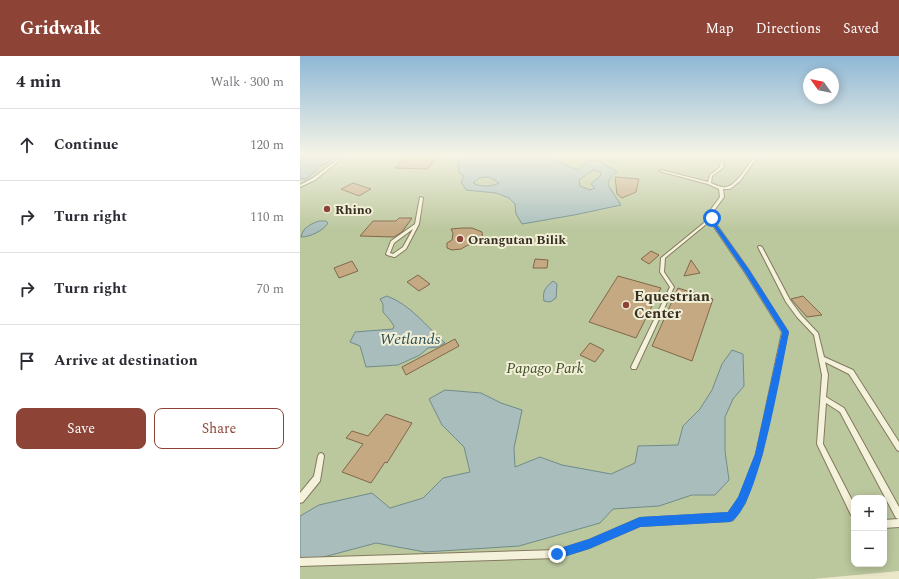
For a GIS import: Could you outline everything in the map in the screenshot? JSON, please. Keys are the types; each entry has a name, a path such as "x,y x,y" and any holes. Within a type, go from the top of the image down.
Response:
{"lane":[{"path":"300,186 311,180"},
{"path":"702,180 721,188 729,188 738,180"},
{"path":"300,562 557,554 589,544 640,522 730,517 742,500 759,454 785,332 746,270 712,221 711,212 722,197 721,188"},
{"path":"417,224 392,242 388,254 394,256 404,248 417,224 421,198"},
{"path":"634,367 672,287 662,272 663,258 712,218"},
{"path":"760,247 788,301 799,316 816,334 820,358 825,374 820,444 851,506"},
{"path":"820,358 851,372 899,448"},
{"path":"823,398 842,410 899,515"},
{"path":"300,499 317,478 321,456"},
{"path":"887,524 899,523"}],"green space":[{"name":"Papago Park","path":"300,180 899,180 899,571 813,579 300,579"}],"water":[{"path":"462,180 476,180 473,183 486,186 499,183 495,180 579,180 580,186 590,190 595,188 591,184 595,180 609,180 608,185 621,205 522,224 516,214 515,204 509,198 496,193 466,190 461,182"},
{"path":"319,221 326,221 328,223 323,229 316,233 301,237 305,228"},
{"path":"553,281 557,284 556,298 550,302 544,301 545,290"},
{"name":"Wetlands","path":"387,296 411,310 445,343 437,347 428,348 420,355 398,365 366,367 360,346 350,342 355,332 393,329 394,326 383,312 383,304 380,299"},
{"path":"732,350 743,354 744,386 733,399 725,417 725,451 729,480 715,495 692,495 659,506 613,509 600,523 519,546 425,552 376,543 316,559 300,559 300,516 319,505 372,493 390,508 423,498 443,478 470,472 464,447 442,425 429,399 445,390 481,393 501,403 522,410 514,448 515,467 540,457 562,465 611,474 635,463 638,446 678,445 683,426 700,409 712,390 722,364"}],"building":[{"path":"615,180 639,180 636,192 622,198 617,194"},
{"path":"353,183 371,189 359,196 341,189"},
{"path":"399,218 412,218 402,232 394,237 360,236 373,221 396,221"},
{"name":"Orangutan Bilik","path":"472,228 482,232 483,243 468,245 461,249 452,250 447,248 447,243 452,240 453,233 451,229"},
{"path":"651,251 659,255 649,264 641,259"},
{"path":"535,259 548,260 547,268 533,268"},
{"path":"691,260 700,273 684,276"},
{"path":"352,261 358,271 339,278 334,268"},
{"path":"418,275 430,284 419,291 407,282"},
{"name":"Equestrian Center","path":"618,276 661,288 636,338 589,322"},
{"path":"678,288 713,299 692,361 652,346"},
{"path":"803,296 822,315 807,317 791,299"},
{"path":"455,339 459,346 406,375 402,367"},
{"path":"590,343 604,350 595,362 580,355"},
{"path":"386,414 412,423 387,463 385,462 371,483 342,472 363,444 346,438 352,431 368,436"}],"place":[{"name":"Rhino","path":"327,209"},
{"name":"Orangutan Bilik","path":"460,239"},
{"name":"Equestrian Center","path":"626,305"}],"route":[{"path":"557,554 589,544 640,522 730,517 742,500 759,454 785,332 746,270 712,221 712,218"}]}
